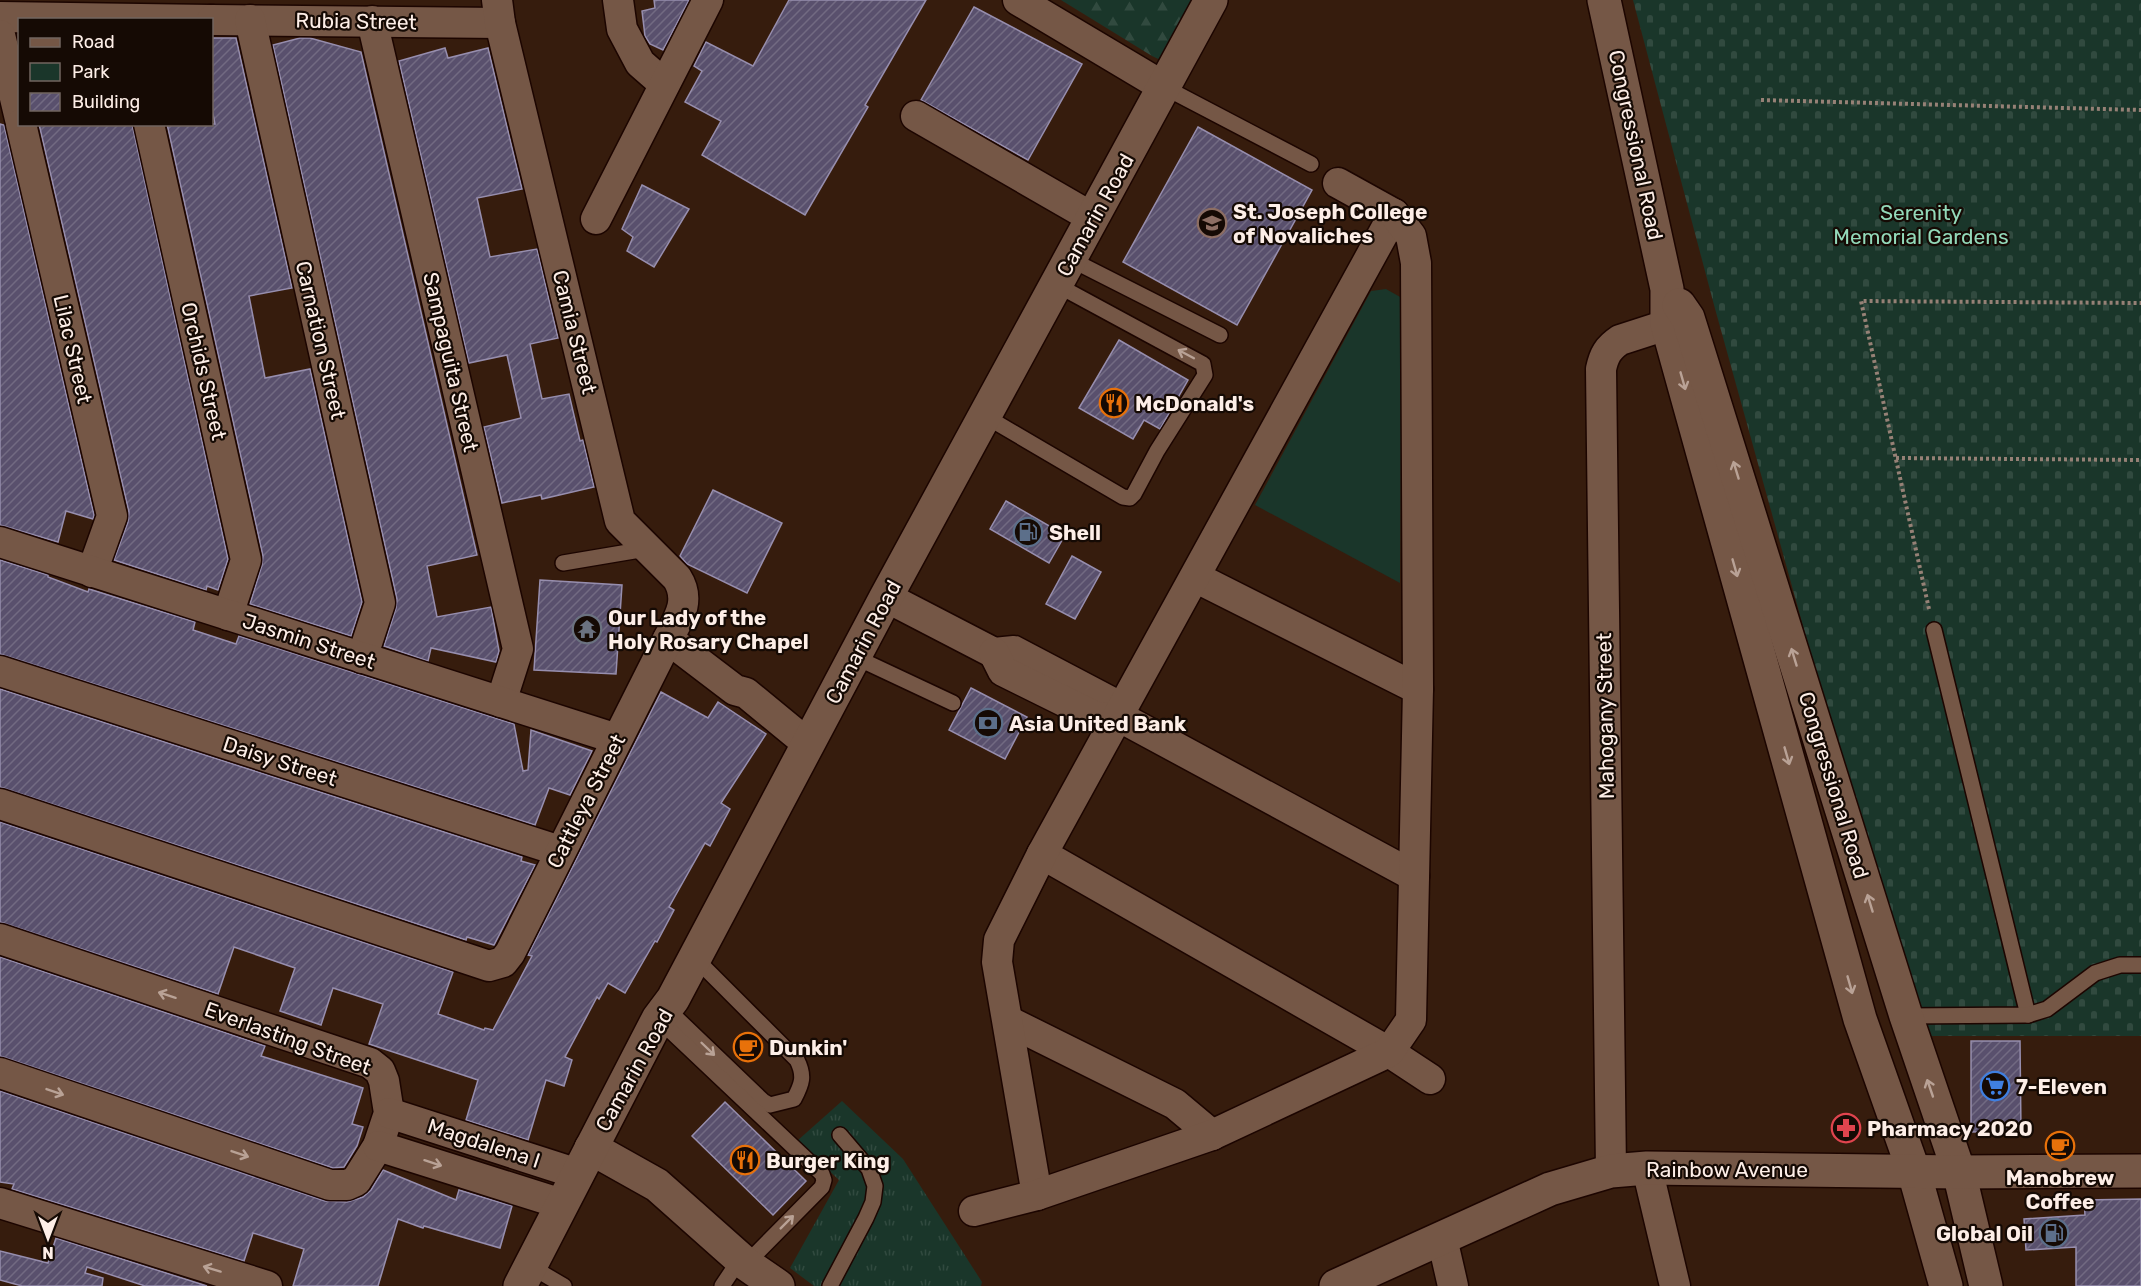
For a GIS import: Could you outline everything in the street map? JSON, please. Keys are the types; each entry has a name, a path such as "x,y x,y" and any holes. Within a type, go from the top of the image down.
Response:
{"main road":[{"name":"Camarin Road","path":"525,1276 662,1013 673,999 886,597 1211,0"},
{"name":"Congressional Road","path":"1605,0 1667,289 1959,1172 1986,1286"},
{"name":"Congressional Road","path":"1677,321 1860,1019 1914,1172 1946,1286"},
{"path":"585,1161 657,1185 743,1261 778,1286"},
{"name":"Rainbow Avenue","path":"1336,1286 1550,1189 1611,1171 1647,1167 1914,1172 2141,1171"}],"street":[{"path":"618,0 622,29 640,63 664,84"},
{"path":"596,219 708,0"},
{"path":"1018,0 1164,87"},
{"name":"Rubia Street","path":"213,20 372,21 498,11"},
{"name":"Camia Street","path":"498,11 620,521 677,578 684,588 685,600 681,614 668,639"},
{"name":"Rubia Street","path":"0,17 63,18"},
{"name":"Carnation Street","path":"250,20 380,603 362,658"},
{"name":"Sampaguita Street","path":"372,21 518,649 501,702"},
{"path":"0,34 18,110"},
{"path":"916,116 1093,218"},
{"name":"Lilac Street","path":"21,126 112,516 92,572"},
{"name":"Orchids Street","path":"149,126 246,560 228,615"},
{"path":"974,1210 1037,1195 1212,1135 1389,1052 1411,1020 1418,689 1416,263 1411,236 1394,214 1338,183"},
{"path":"1037,1195 997,962 999,940 1042,854 1394,214"},
{"name":"Mahogany Street","path":"1611,1171 1601,369 1604,356 1610,347 1620,340 1677,321"},
{"name":"Jasmin Street","path":"0,542 617,739"},
{"path":"1195,577 1418,689"},
{"path":"886,597 994,653 1014,651 1109,701 1118,717 1414,876"},
{"path":"668,639 735,690 746,693 806,749"},
{"name":"Cattleya Street","path":"0,804 489,966 503,962 510,953 668,639"},
{"name":"Daisy Street","path":"0,671 560,851"},
{"path":"1042,854 1389,1052 1430,1079"},
{"name":"Everlasting Street","path":"0,939 370,1063 380,1071 389,1113 378,1146 356,1181 347,1185 330,1185 0,1073"},
{"path":"1008,1021 1175,1104 1212,1135"},
{"name":"Magdalena I","path":"389,1113 585,1161"},
{"name":"Magdalena I","path":"378,1146 562,1204"},
{"path":"1647,1167 1675,1286"},
{"path":"0,1203 267,1286"},
{"path":"1442,1238 1453,1286"}],"lane":[{"path":"1164,87 1311,164"},
{"path":"1063,272 1220,335"},
{"path":"985,416 1122,497 1130,498 1205,375 1203,364 1063,272"},
{"path":"563,563 646,549"},
{"path":"1934,630 2028,1015"},
{"path":"855,657 953,703"},
{"path":"662,1013 763,1101 770,1105 794,1099 802,1085 803,1075 797,1060 694,957"},
{"path":"1906,1016 2028,1015 2047,1009 2095,973 2120,965 2141,965"},
{"path":"662,1013 822,1174 824,1180 822,1187 743,1261 722,1286"},
{"path":"830,1286 866,1218 873,1202 875,1186 869,1168 840,1135"},
{"path":"525,1276 564,1286"}],"path":[{"path":"1761,100 2141,110"},
{"path":"1934,630 1861,301 2141,303"},
{"path":"1896,458 2141,460"}],"green space":[{"path":"1061,0 1203,0 1169,64"},
{"name":"Serenity Memorial Gardens","path":"1633,0 2141,0 2141,1036 1930,1036 1823,698 1714,305"},
{"path":"1386,289 1402,298 1400,583 1255,505 1371,291"},
{"path":"842,1101 903,1159 982,1282 981,1286 814,1286 790,1268 839,1180 797,1141"}],"building":[{"path":"654,0 689,0 663,50 650,44 645,36 642,11 655,8"},
{"path":"789,0 926,0 865,105 868,107 805,215 702,155 721,121 685,102 702,71 694,66 706,42 753,66"},
{"path":"974,7 1082,64 1028,160 921,100"},
{"path":"213,38 236,38 292,288 249,296 265,378 310,369 362,602 351,636 250,604 263,556 167,126 213,126 215,124"},
{"path":"300,38 310,38 361,52 477,555 427,566 437,617 491,607 499,651 496,662 431,648 428,661 384,646 397,599 273,45"},
{"path":"445,48 448,58 488,48 522,189 477,198 490,257 537,249 558,338 530,344 542,399 569,394 594,487 542,499 541,495 502,503 484,427 521,418 507,355 469,363 399,61"},
{"path":"0,124 4,125 94,515 93,519 66,511 58,542 0,525"},
{"path":"39,126 132,126 228,559 218,590 207,586 206,590 114,560 128,522 129,512"},
{"path":"1198,127 1312,190 1237,325 1123,262"},
{"path":"642,185 689,209 654,267 627,251 633,237 622,229"},
{"path":"1119,340 1188,380 1160,429 1144,420 1133,439 1079,408"},
{"path":"713,490 782,523 747,593 687,564 680,556"},
{"name":"Shell","path":"1006,501 1065,535 1049,563 990,529"},
{"path":"1072,556 1101,572 1075,619 1046,604"},
{"path":"0,560 48,575 48,577 88,592 89,589 195,622 193,630 236,644 239,636 514,724 523,771 528,770 531,730 592,751 570,795 549,788 535,825 0,654"},
{"path":"540,580 622,585 616,674 534,670"},
{"name":"Asia United Bank","path":"971,688 1027,717 1005,759 949,730"},
{"path":"0,689 522,857 521,861 535,865 494,945 467,937 466,940 0,787"},
{"path":"661,692 708,718 718,702 766,734 721,803 730,809 710,846 705,843 669,907 674,910 657,942 655,941 625,993 608,983 599,999 597,997 565,1057 572,1060 564,1086 546,1080 528,1140 466,1120 478,1080 369,1044 383,1004 333,988 321,1025 280,1011 295,968 234,947 218,994 0,922 0,822 453,972 438,1014 484,1030 485,1028 493,1030 532,956 528,955"},
{"path":"0,957 265,1046 261,1056 363,1088 352,1124 363,1127 357,1146 344,1167 333,1168 0,1056"},
{"path":"1971,1041 2020,1041 2021,1131 1971,1132"},
{"path":"0,1091 325,1201 347,1202 363,1197 371,1190 383,1170 456,1200 459,1190 512,1206 500,1248 424,1226 423,1228 398,1219 378,1286 293,1286 304,1249 253,1233 244,1261 12,1189 14,1184 0,1182"},
{"path":"725,1102 806,1181 773,1215 692,1136"},
{"path":"2141,1199 2141,1286 2076,1286 2076,1247 2026,1250 2024,1219 2085,1215 2084,1200"},
{"path":"56,1238 207,1286 145,1286 87,1267 85,1273 103,1278 102,1286 22,1286 0,1280 0,1251 48,1263"}],"place":[{"name":"St. Joseph College of Novaliches","path":"1212,223"},
{"name":"McDonald's","path":"1114,403"},
{"name":"Shell","path":"1028,532"},
{"name":"Our Lady of the Holy Rosary Chapel","path":"587,629"},
{"name":"Asia United Bank","path":"988,723"},
{"name":"Dunkin'","path":"748,1047"},
{"name":"7-Eleven","path":"1995,1086"},
{"name":"Pharmacy 2020","path":"1846,1128"},
{"name":"Manobrew Coffee","path":"2060,1146"},
{"name":"Burger King","path":"745,1160"},
{"name":"Global Oil","path":"2054,1233"}]}
